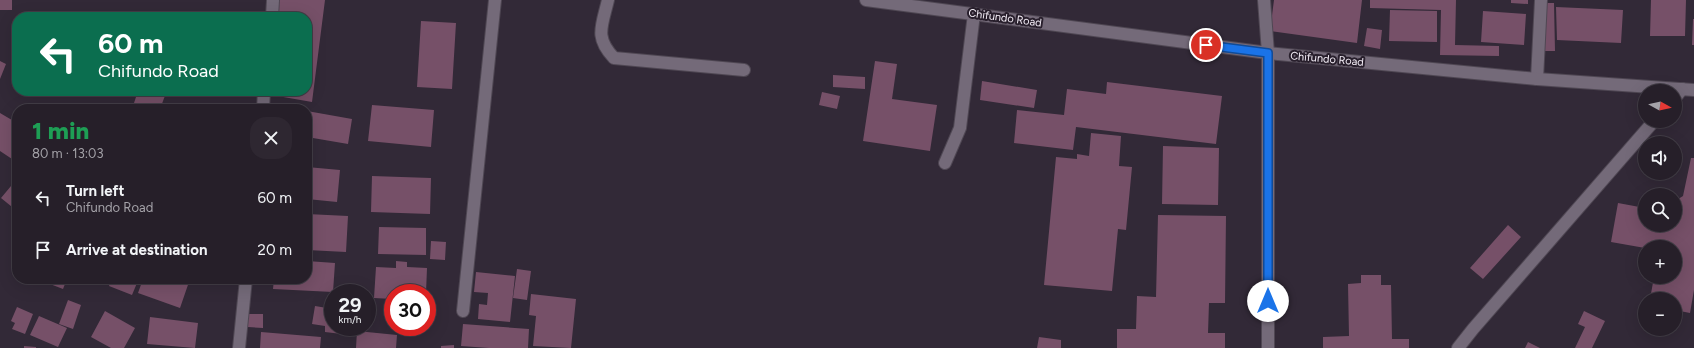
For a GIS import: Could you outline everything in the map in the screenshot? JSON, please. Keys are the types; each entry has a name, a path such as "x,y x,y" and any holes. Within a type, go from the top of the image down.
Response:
{"street":[{"path":"273,12 274,0"},
{"path":"463,311 496,0"},
{"path":"608,0 600,35 605,49 614,58 744,70"},
{"name":"Chifundo Road","path":"866,0 1268,53 1684,92"},
{"path":"1264,0 1268,53 1268,348"},
{"path":"1537,78 1541,0"},
{"path":"944,163 960,128 974,14"},
{"path":"1458,348 1648,128"},
{"path":"239,348 245,284"}],"building":[{"path":"0,0 12,0 12,10 0,10"},
{"path":"278,0 325,0 312,102 278,96 312,96 312,12 277,12"},
{"path":"1274,0 1362,0 1357,43 1270,31"},
{"path":"1370,0 1456,0 1455,45 1499,46 1499,56 1440,55 1441,10 1370,8"},
{"path":"1511,0 1528,0 1528,4 1511,3"},
{"path":"1651,0 1686,0 1685,36 1650,36"},
{"path":"1542,3 1554,3 1555,51 1543,51"},
{"path":"1556,7 1623,10 1621,43 1557,40"},
{"path":"1390,10 1437,11 1437,42 1389,41"},
{"path":"1483,11 1526,14 1524,45 1481,42"},
{"path":"1693,19 1694,45 1692,45"},
{"path":"421,21 456,23 452,89 417,87"},
{"path":"1367,28 1382,30 1380,49 1364,46"},
{"path":"0,61 6,64 0,79"},
{"path":"875,61 897,64 892,99 937,105 930,151 863,141"},
{"path":"833,75 865,77 865,89 833,87"},
{"path":"982,81 1037,90 1034,108 980,100"},
{"path":"1107,82 1222,96 1216,144 1076,127 1073,150 1014,143 1017,110 1064,115 1067,89 1106,94"},
{"path":"822,92 840,96 837,109 819,105"},
{"path":"136,96 165,96 162,104 134,104"},
{"path":"372,105 434,110 431,147 368,141"},
{"path":"312,112 352,119 348,144 312,138"},
{"path":"0,113 12,120 12,159 0,151"},
{"path":"1091,133 1121,136 1119,166 1132,167 1126,230 1118,229 1112,291 1044,285 1056,157 1077,159 1077,154 1089,156"},
{"path":"1163,146 1219,148 1218,205 1162,204"},
{"path":"1691,158 1694,158 1694,290 1690,313 1682,311 1682,292 1651,292 1653,284 1682,284 1682,240 1638,240 1638,247 1611,242 1618,203 1638,207 1638,232 1682,232 1683,196"},
{"path":"312,167 340,170 337,202 312,200"},
{"path":"372,176 431,178 430,214 371,212"},
{"path":"11,186 12,187 12,207 1,198"},
{"path":"312,214 348,216 346,252 312,250"},
{"path":"1158,215 1226,216 1225,303 1209,303 1208,333 1225,333 1225,348 1117,348 1117,329 1136,329 1137,296 1156,297"},
{"path":"1508,225 1521,237 1483,279 1470,268"},
{"path":"379,227 426,228 426,255 378,254"},
{"path":"431,241 446,242 445,260 430,259"},
{"path":"312,261 335,263 334,284 324,284 324,292 273,289 274,284 312,284"},
{"path":"396,261 407,262 407,267 427,268 426,284 384,284 384,299 376,298 376,267 396,268"},
{"path":"517,269 531,271 527,300 513,298"},
{"path":"476,272 515,276 510,322 478,319 479,304 487,305 488,293 474,292"},
{"path":"1361,275 1381,275 1381,285 1391,285 1392,339 1409,339 1409,348 1323,348 1323,337 1349,336 1348,284 1361,283"},
{"path":"50,284 65,284 63,289"},
{"path":"110,284 137,284 132,295 109,286"},
{"path":"141,284 188,284 180,308 138,293"},
{"path":"531,294 576,299 571,348 533,346 536,316 529,315"},
{"path":"68,300 81,305 73,329 59,324"},
{"path":"315,306 324,308 324,326 312,324"},
{"path":"17,307 33,314 25,334 12,329 15,323 11,321"},
{"path":"105,311 135,328 124,348 111,348 91,337"},
{"path":"1584,311 1605,321 1592,348 1575,348 1585,327 1578,324"},
{"path":"248,314 263,314 263,328 248,327"},
{"path":"39,316 67,328 58,347 30,335"},
{"path":"150,317 198,323 195,348 147,344"},
{"path":"463,324 529,329 528,348 461,346"},
{"path":"261,332 321,337 320,348 260,348"},
{"path":"376,333 384,334 384,336 397,336 396,348 356,348 357,336 376,336"},
{"path":"1039,337 1061,340 1061,348 1037,348"},
{"path":"1528,342 1540,348 1525,348"},
{"path":"454,345 454,348 441,348 441,346"},
{"path":"24,346 36,347 36,348 24,348"}],"route":[{"path":"1206,45 1268,53 1268,301"}]}
